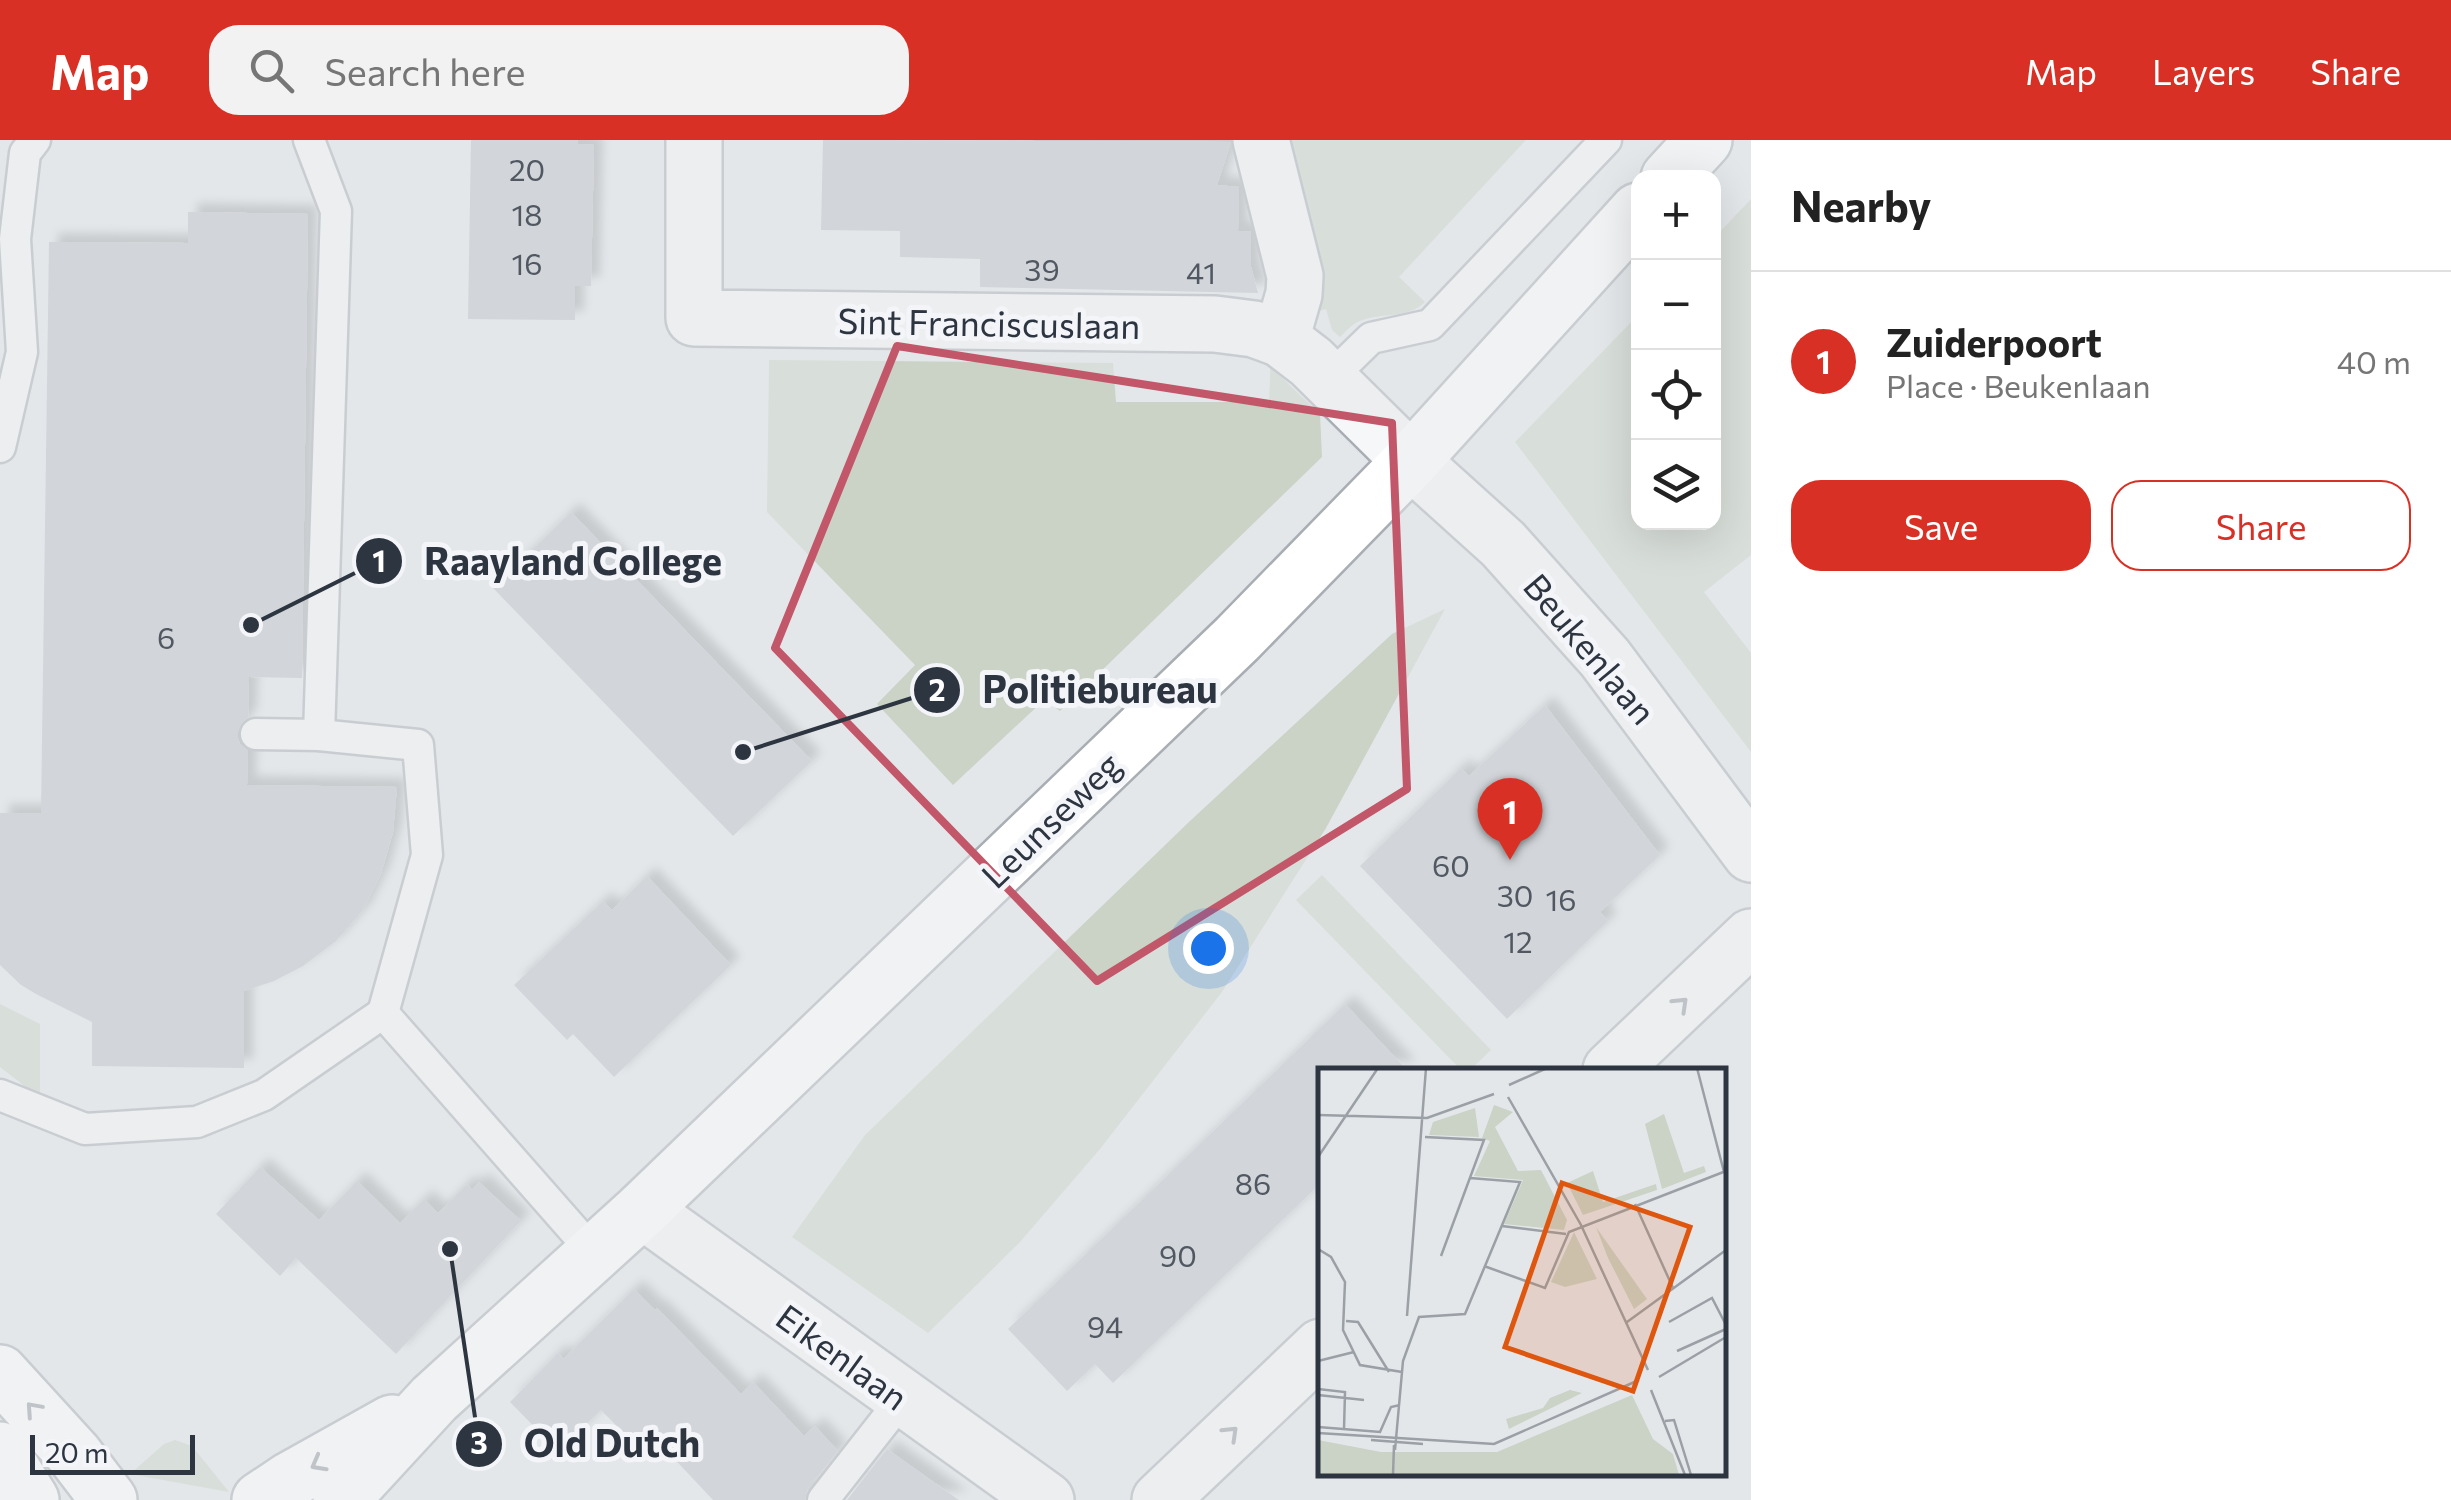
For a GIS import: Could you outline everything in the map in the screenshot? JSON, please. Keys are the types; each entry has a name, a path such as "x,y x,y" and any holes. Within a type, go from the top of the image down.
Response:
{"street":[{"name":"Sint Franciscuslaan","path":"694,140 694,318 1214,324 1254,329 1281,340 1329,379 1411,461"},
{"path":"1261,140 1295,276 1281,340"},
{"path":"1677,170 1704,140"},
{"name":"Leunseweg","path":"341,1500 434,1399 642,1210 1237,640 1411,461 1631,220"},
{"name":"Beukenlaan","path":"1411,461 1503,544 1605,658 1751,854"},
{"path":"1614,1068 1751,937"},
{"name":"Eikenlaan","path":"642,1210 1046,1500"},
{"path":"1160,1500 1318,1349"},
{"path":"0,1373 74,1454 109,1500"},
{"name":"Leunseweg","path":"260,1500 434,1399"},
{"path":"0,1450 31,1500"}],"lane":[{"path":"0,447 22,352 7,234 25,153 35,140"},
{"path":"309,140 336,211 319,735"},
{"path":"1329,379 1371,338 1430,325 1606,140"},
{"path":"0,1094 84,1129 197,1122 264,1096 382,1012 427,855 418,745 319,735 256,734"},
{"path":"382,1012 594,1252"},
{"path":"822,1500 902,1398"}],"highlighted area":[{"path":"897,346 1392,423 1407,789 1097,981 775,648"}],"shaded area":[{"path":"1280,140 1526,140 1399,277 1425,302 1411,311 1360,321 1340,337 1332,330 1326,309 1309,314"},
{"path":"1751,199 1751,555 1704,592 1751,653 1751,752 1515,442 1631,322 1631,530 1721,530 1721,231"},
{"path":"1271,354 1277,373 1320,414 1322,457 1060,711 1044,700 953,785 877,704 915,665 767,512 769,360 1113,363 1116,402 1269,402"},
{"path":"1445,609 1326,828 1222,992 1100,1149 1020,1242 928,1333 792,1237 865,1135 1190,821 1392,634"},
{"path":"1322,875 1491,1050 1472,1068 1459,1068 1296,900"},
{"path":"0,1004 40,1024 40,1098 0,1067"},
{"path":"175,1440 192,1446 229,1492 130,1474 164,1444"}],"building":[{"path":"471,140 578,140 578,144 594,145 591,286 575,286 575,320 468,319"},
{"path":"823,140 1231,142 1217,185 1239,187 1238,231 1251,231 1251,267 1258,293 980,287 980,259 900,257 900,231 821,230"},
{"path":"188,212 308,214 302,678 249,677 248,717 237,735 248,751 247,785 397,787 393,832 381,874 363,910 336,941 303,966 244,991 244,1068 92,1066 92,1022 21,985 0,965 0,813 41,813 49,242 188,243"},
{"path":"571,512 812,761 733,836 493,588"},
{"path":"1545,705 1660,855 1600,912 1608,921 1507,1019 1360,866 1461,768 1469,776"},
{"path":"647,876 731,965 614,1077 573,1034 567,1040 514,985 603,901 612,910"},
{"path":"1345,1004 1405,1068 1318,1068 1318,1186 1113,1383 1095,1364 1067,1391 1008,1329"},
{"path":"260,1167 319,1220 357,1181 400,1223 424,1199 438,1213 467,1184 472,1190 479,1182 521,1221 396,1354 296,1258 280,1276 216,1214"},
{"path":"634,1289 741,1394 753,1382 804,1436 815,1426 838,1451 808,1488 805,1500 713,1500 666,1450 653,1463 601,1410 558,1451 510,1402 558,1353 563,1359"},
{"path":"887,1449 959,1500 847,1500"}],"place":[{"name":"Raayland College","path":"251,625"},
{"name":"Politiebureau","path":"743,752"},
{"name":"Zuiderpoort","path":"1510,860"},
{"name":"Old Dutch","path":"450,1249"}]}
